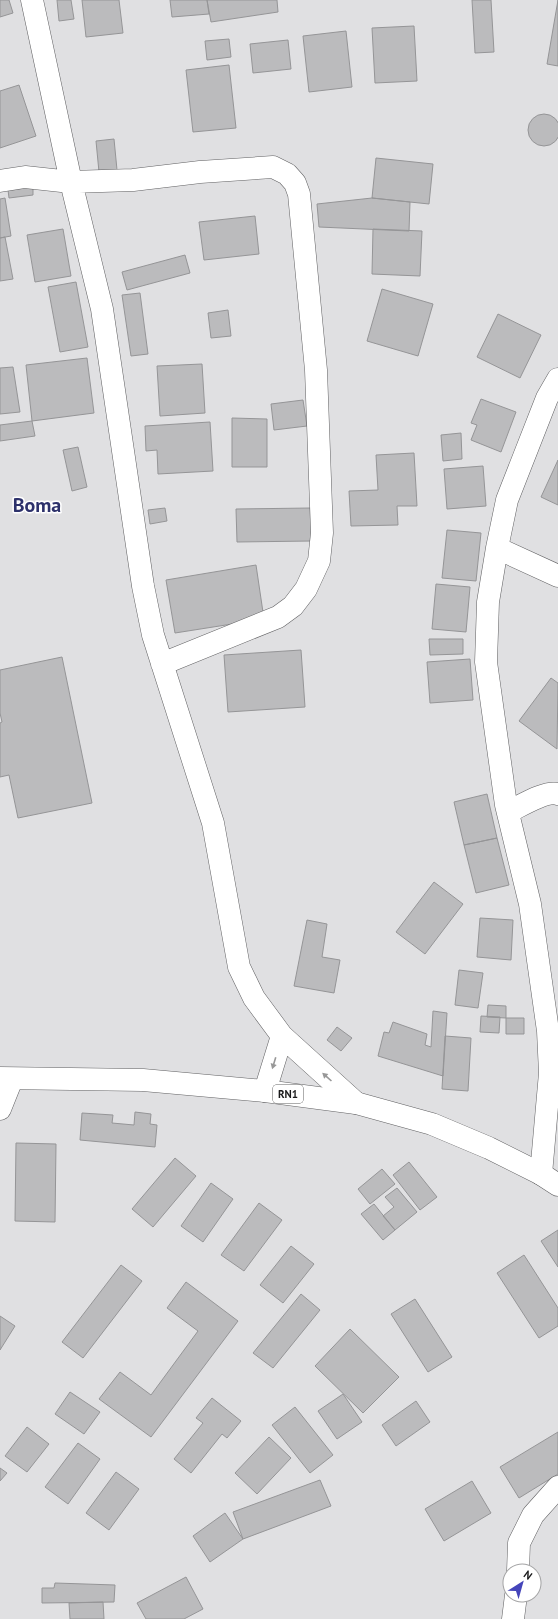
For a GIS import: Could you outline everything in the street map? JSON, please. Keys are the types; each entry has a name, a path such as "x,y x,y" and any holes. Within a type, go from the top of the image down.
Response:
{"main road":[{"path":"32,0 70,182 102,309 143,586 153,635 213,824 239,967 254,998 282,1036 356,1103"},
{"path":"1,180 25,177 70,182 133,180 200,172 273,167 287,174 295,183 299,194 316,370 322,533 319,561 306,589 293,606 278,617 162,664"},
{"path":"550,1180 550,1074 548,1032 530,904 508,812 486,662 488,602 507,500 548,398 558,379"},
{"path":"497,548 558,576"},
{"path":"508,812 541,796 555,793 558,794"},
{"path":"265,1091 282,1036"},
{"path":"0,1109 6,1078"},
{"name":"RN1","path":"6,1078 143,1080 265,1091 356,1103 432,1124 489,1148 550,1180"},
{"path":"518,1563 519,1543 534,1515 558,1487"},
{"path":"513,1619 515,1603"}],"building":[{"path":"0,0 9,0 13,13 0,17"},
{"path":"57,0 71,0 74,19 59,21"},
{"path":"82,0 119,0 123,33 86,37"},
{"path":"170,0 207,0 209,14 172,17"},
{"path":"207,0 277,0 278,12 211,22"},
{"path":"472,0 491,0 494,52 475,53"},
{"path":"558,0 558,66 547,64"},
{"path":"414,26 417,81 375,83 372,28"},
{"path":"346,31 352,87 309,92 303,36"},
{"path":"229,39 231,57 207,60 205,41"},
{"path":"288,40 291,69 253,73 250,44"},
{"path":"229,65 236,128 193,132 186,70"},
{"path":"19,85 36,136 0,148 0,91"},
{"path":"544,114 555,119 560,130 555,141 544,146 533,141 528,130 533,119"},
{"path":"114,139 117,170 99,172 96,141"},
{"path":"376,158 433,164 429,204 372,198"},
{"path":"33,187 33,195 9,198 8,190"},
{"path":"5,198 11,236 0,238 0,199"},
{"path":"372,198 410,202 409,231 319,227 317,204"},
{"path":"255,216 259,254 204,260 199,222"},
{"path":"63,229 71,276 35,282 27,235"},
{"path":"373,229 422,231 420,276 372,274"},
{"path":"5,237 13,279 0,281 0,238"},
{"path":"185,255 190,273 127,290 122,272"},
{"path":"76,282 88,347 60,352 48,287"},
{"path":"382,289 433,304 418,356 367,341"},
{"path":"140,293 148,354 131,356 122,295"},
{"path":"228,310 231,336 211,338 208,313"},
{"path":"498,314 541,335 520,378 477,357"},
{"path":"87,358 94,413 32,421 26,365"},
{"path":"202,364 205,413 160,416 157,366"},
{"path":"13,367 20,412 0,414 0,368"},
{"path":"481,399 516,412 501,452 471,440 477,425 471,423"},
{"path":"303,400 307,426 274,430 271,404"},
{"path":"232,418 267,419 267,467 232,467"},
{"path":"32,421 35,436 0,441 0,425"},
{"path":"210,422 213,471 158,474 157,450 146,451 145,426"},
{"path":"461,433 462,459 443,461 441,435"},
{"path":"78,447 87,487 72,491 63,450"},
{"path":"414,453 417,506 397,506 398,525 351,526 349,491 378,490 376,455"},
{"path":"558,460 558,505 541,497"},
{"path":"483,466 486,506 447,509 444,469"},
{"path":"165,508 167,521 150,524 148,510"},
{"path":"311,508 312,541 237,542 236,509"},
{"path":"447,530 481,533 476,581 442,578"},
{"path":"256,565 264,619 175,633 166,580"},
{"path":"436,584 470,587 466,632 432,629"},
{"path":"429,639 463,639 463,654 430,655"},
{"path":"301,650 305,707 228,712 224,655"},
{"path":"62,657 92,803 18,818 9,775 0,777 0,723 2,722 0,713 0,670"},
{"path":"470,659 473,700 430,703 427,662"},
{"path":"551,678 558,683 557,749 519,721"},
{"path":"487,794 497,838 464,845 454,802"},
{"path":"497,838 509,885 476,893 464,845"},
{"path":"434,882 463,904 425,954 396,932"},
{"path":"480,918 513,920 511,960 477,957"},
{"path":"307,920 327,924 322,957 340,960 334,993 294,986"},
{"path":"459,970 483,973 478,1008 455,1005"},
{"path":"488,1005 506,1006 506,1018 487,1017"},
{"path":"433,1011 447,1013 443,1076 378,1056 384,1032 389,1033 393,1022 427,1034 425,1045 431,1047"},
{"path":"481,1016 500,1017 499,1033 480,1032"},
{"path":"506,1018 524,1018 524,1034 506,1034"},
{"path":"337,1027 352,1038 341,1051 327,1040"},
{"path":"445,1036 471,1038 468,1091 442,1089"},
{"path":"135,1112 151,1114 150,1124 157,1125 155,1147 80,1140 82,1113 113,1115 112,1123 134,1125"},
{"path":"16,1143 56,1144 55,1222 15,1221"},
{"path":"175,1158 196,1176 153,1227 132,1209"},
{"path":"409,1162 437,1197 420,1210 393,1175"},
{"path":"382,1169 395,1184 370,1204 358,1189"},
{"path":"211,1183 233,1199 203,1242 181,1226"},
{"path":"397,1188 417,1212 395,1230 383,1216 394,1207 385,1197"},
{"path":"259,1203 282,1220 244,1271 221,1255"},
{"path":"374,1204 395,1230 383,1240 361,1214"},
{"path":"558,1230 558,1267 541,1241"},
{"path":"291,1246 314,1264 283,1303 260,1285"},
{"path":"524,1255 558,1308 558,1326 539,1338 497,1273"},
{"path":"121,1265 142,1281 83,1358 62,1342"},
{"path":"186,1282 238,1321 151,1437 99,1399 120,1372 151,1395 198,1331 167,1308"},
{"path":"301,1294 320,1310 273,1368 253,1353"},
{"path":"415,1299 452,1357 428,1372 391,1314"},
{"path":"0,1316 15,1326 0,1350"},
{"path":"350,1329 399,1377 363,1413 315,1366"},
{"path":"70,1392 100,1412 84,1434 55,1414"},
{"path":"343,1394 362,1422 337,1439 318,1411"},
{"path":"212,1398 241,1421 227,1438 222,1434 191,1473 174,1459 203,1423 196,1418"},
{"path":"416,1401 430,1422 396,1446 382,1425"},
{"path":"295,1407 333,1455 310,1473 272,1425"},
{"path":"27,1427 49,1444 27,1472 5,1456"},
{"path":"558,1432 558,1474 519,1498 500,1467"},
{"path":"269,1437 291,1458 257,1494 235,1473"},
{"path":"78,1443 100,1459 68,1504 45,1487"},
{"path":"0,1468 7,1473 0,1481"},
{"path":"116,1472 139,1489 109,1530 86,1513"},
{"path":"320,1480 331,1506 243,1539 233,1512"},
{"path":"472,1481 491,1513 444,1541 425,1509"},
{"path":"225,1513 243,1539 210,1562 193,1536"},
{"path":"186,1577 203,1609 184,1619 146,1619 137,1603"},
{"path":"55,1583 115,1585 114,1602 42,1603 42,1588 54,1588"},
{"path":"103,1602 104,1619 70,1619 69,1603"}],"district":[{"name":"Boma","path":"37,505"}]}
